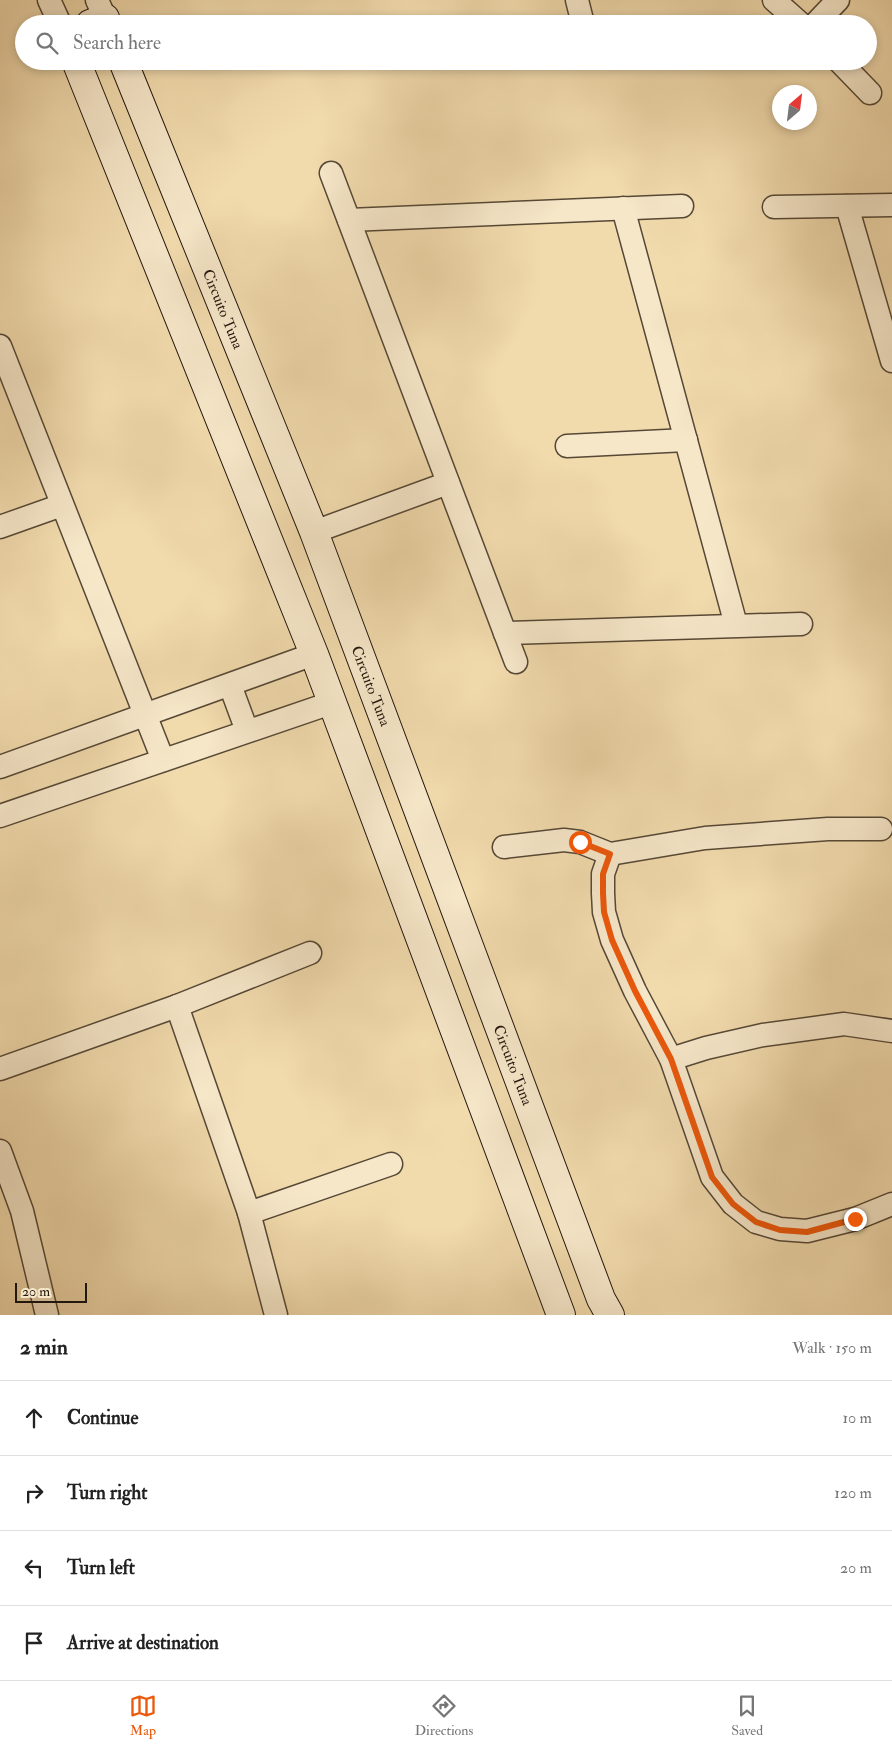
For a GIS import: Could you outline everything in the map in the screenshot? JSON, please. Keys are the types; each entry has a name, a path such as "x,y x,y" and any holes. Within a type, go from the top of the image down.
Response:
{"street":[{"path":"49,0 56,15"},
{"path":"577,0 581,15"},
{"path":"774,0 791,15"},
{"path":"824,15 838,0"},
{"path":"80,70 314,654 561,1315"},
{"name":"Circuito Tuna","path":"127,70 314,532 601,1299 610,1315"},
{"path":"847,70 870,94"},
{"path":"331,173 516,662"},
{"path":"774,207 892,205"},
{"path":"349,220 682,206"},
{"path":"846,206 892,361"},
{"path":"622,208 736,625"},
{"path":"0,346 147,715 163,760"},
{"path":"567,446 686,440"},
{"path":"314,532 448,483"},
{"path":"0,527 62,505"},
{"path":"505,633 801,624"},
{"path":"0,767 314,654"},
{"path":"230,684 247,731"},
{"path":"0,816 331,703"},
{"path":"504,846 564,840 580,842 610,854 705,838 828,829 881,829"},
{"path":"610,854 603,874 603,893 604,912 612,940 635,991 671,1059 712,1177 733,1204 756,1222 780,1230 807,1232 855,1219 892,1204"},
{"path":"0,1070 178,1006 310,953"},
{"path":"178,1006 249,1213 276,1315"},
{"path":"671,1059 706,1048 763,1035 844,1024 892,1031"},
{"path":"0,1152 22,1211 47,1315"},
{"path":"249,1213 391,1164"}],"route":[{"path":"580,842 610,854 603,874 603,893 604,912 612,940 635,991 671,1059 712,1177 733,1204 756,1222 780,1230 807,1232 855,1219"}]}
